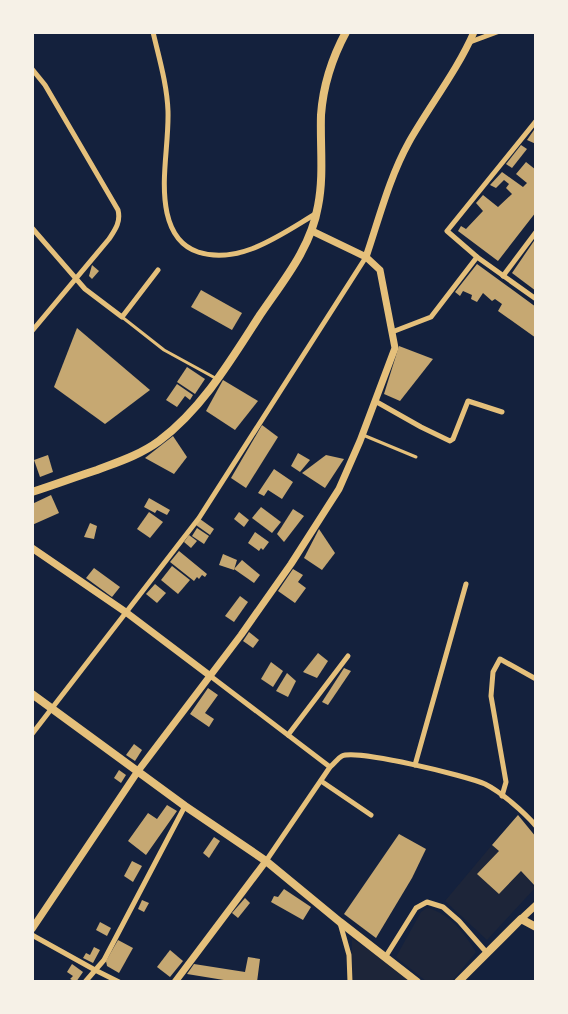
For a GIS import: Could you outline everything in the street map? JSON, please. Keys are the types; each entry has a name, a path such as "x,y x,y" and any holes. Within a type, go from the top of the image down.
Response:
{"main road":[{"path":"32,492 121,461 152,445 187,416 217,379 294,265 312,231 322,178 321,116 325,88 334,59 346,32"},
{"path":"32,694 185,806 266,861 340,922 418,982"},
{"path":"458,982 521,919 536,927"}],"street":[{"path":"153,32 164,76 168,109 165,188 167,214 176,236 183,245 206,254 217,256 231,255 280,235 317,212"},
{"path":"32,734 199,518 366,258 383,201 408,143 470,42 474,32"},
{"path":"470,42 497,32"},
{"path":"32,69 46,85 118,210 120,218 117,226 76,280 32,331"},
{"path":"536,121 447,231 477,257 536,299"},
{"path":"32,228 85,289 122,317 158,270"},
{"path":"32,929 138,771 246,627 339,489 362,434 395,348 380,270 366,258 312,231"},
{"path":"503,276 536,232"},
{"path":"392,332 430,318 477,257"},
{"path":"375,401 421,428 450,441 453,439 468,401 502,412"},
{"path":"32,548 127,613 330,766"},
{"path":"415,765 466,584"},
{"path":"288,735 348,656"},
{"path":"502,796 506,782 491,696 493,672 500,659 536,678"},
{"path":"175,982 266,861 330,766 342,756 365,755 415,765 485,784 523,811 536,826"},
{"path":"321,781 372,815"},
{"path":"85,982 104,960 185,806"},
{"path":"386,956 416,908 428,902 442,907 458,920 487,953"},
{"path":"521,919 536,905"},
{"path":"340,922 349,955 350,982"},
{"path":"32,935 119,982"}],"lane":[{"path":"122,317 164,350 217,379"},
{"path":"362,434 416,457"}],"shaded area":[{"path":"492,845 499,851 478,874 499,894 521,871 535,888 487,940 445,901"},
{"path":"427,908 449,919 461,931 476,952 452,981 426,981 396,957 421,912"},
{"path":"352,939 374,953 412,981 352,982"}],"building":[{"path":"536,127 536,144 527,140"},
{"path":"521,145 527,149 512,168 506,164"},
{"path":"526,162 536,170 536,212 498,261 458,231 461,226 466,229 483,211 476,203 483,195 498,207 512,194 506,188 509,184 504,180 496,188 490,185 502,172 523,187 527,183 516,174"},
{"path":"536,238 536,291 512,273"},
{"path":"477,264 536,307 536,338 498,311 502,304 495,299 492,301 483,293 477,302 471,299 472,295 463,291 460,296 455,292"},
{"path":"92,265 99,271 92,279 89,276"},
{"path":"201,290 242,313 232,330 191,307"},
{"path":"77,328 150,390 105,424 54,387"},
{"path":"399,346 433,359 400,401 384,394"},
{"path":"187,367 205,379 195,394 177,382"},
{"path":"223,380 258,401 235,430 206,411"},
{"path":"177,384 193,395 190,400 185,396 177,407 166,400"},
{"path":"262,425 278,437 246,488 231,478"},
{"path":"173,436 187,457 174,474 145,458"},
{"path":"298,453 310,460 300,472 291,466"},
{"path":"48,455 53,472 40,477 34,460"},
{"path":"326,455 344,459 325,488 302,473"},
{"path":"274,469 293,482 282,499 268,490 264,496 258,493"},
{"path":"51,495 59,513 32,525 32,504"},
{"path":"149,498 170,510 167,515 157,510 155,513 144,507"},
{"path":"261,507 281,522 272,533 252,518"},
{"path":"293,509 304,516 284,542 277,534"},
{"path":"149,512 163,522 150,538 137,529"},
{"path":"239,512 249,520 244,527 234,519"},
{"path":"200,519 214,529 210,535 196,525"},
{"path":"90,523 97,526 94,539 84,537"},
{"path":"197,528 209,536 204,544 192,536"},
{"path":"319,529 335,553 322,570 304,558"},
{"path":"255,532 269,542 263,550 261,548 259,551 248,543"},
{"path":"189,535 197,541 191,548 184,542"},
{"path":"179,551 207,574 205,577 202,575 194,581 170,562"},
{"path":"223,554 237,560 234,570 219,565"},
{"path":"242,560 260,575 254,583 234,569"},
{"path":"172,566 190,580 178,594 161,580"},
{"path":"94,568 120,587 112,597 86,578"},
{"path":"293,569 303,575 298,582 306,588 295,603 278,591"},
{"path":"155,584 166,593 157,603 146,594"},
{"path":"240,596 248,602 234,622 225,616"},
{"path":"249,632 259,640 253,648 243,641"},
{"path":"318,653 328,661 317,678 303,672"},
{"path":"271,662 283,671 273,687 261,679"},
{"path":"344,668 351,671 328,705 322,702"},
{"path":"287,673 296,681 288,697 276,691"},
{"path":"208,688 218,695 205,713 214,719 209,727 190,714"},
{"path":"134,744 142,750 135,761 126,755"},
{"path":"119,770 126,775 121,783 114,778"},
{"path":"167,805 177,811 146,855 128,841 148,813 157,819"},
{"path":"518,815 536,837 536,887 521,871 499,894 477,874 499,851 492,845"},
{"path":"399,834 426,849 412,878 376,938 344,914"},
{"path":"214,837 220,841 209,858 203,853"},
{"path":"132,861 142,866 133,882 124,876"},
{"path":"284,889 311,907 303,920 271,902 274,896 278,897"},
{"path":"245,898 250,903 238,918 232,913"},
{"path":"142,900 149,903 144,912 138,909"},
{"path":"100,922 111,928 107,936 96,930"},
{"path":"118,940 133,948 119,973 107,966 106,961"},
{"path":"94,947 100,950 93,963 83,958 86,953 90,955"},
{"path":"170,950 183,961 170,977 157,967"},
{"path":"248,957 260,959 257,982 236,982 187,974 194,964 245,972"},
{"path":"72,964 83,972 76,982 70,979 73,976 67,972"}]}
